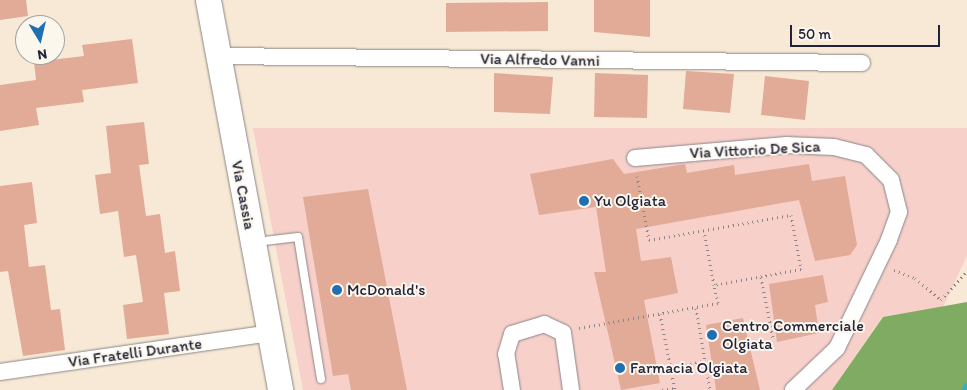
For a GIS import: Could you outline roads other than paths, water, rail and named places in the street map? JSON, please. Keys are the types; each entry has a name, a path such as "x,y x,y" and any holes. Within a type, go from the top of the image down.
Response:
{"main road":[{"name":"Via Cassia","path":"208,0 280,390"}],"street":[{"name":"Via Alfredo Vanni","path":"217,56 862,63"},
{"name":"Via Vittorio De Sica","path":"635,158 786,146 834,147 866,155 891,180 899,212 878,264 837,348 793,390"},
{"path":"512,390 506,354 512,334 544,324 563,333 571,390"},
{"name":"Via Fratelli Durante","path":"0,372 269,333"}],"lane":[{"path":"252,243 298,237 321,379"}],"waterway":[{"path":"964,390 967,386"}],"place":[{"name":"Yu Olgiata","path":"584,201"},
{"name":"McDonald's","path":"337,290"},
{"name":"Centro Commerciale Olgiata","path":"712,335"},
{"name":"Farmacia Olgiata","path":"620,368"}]}
